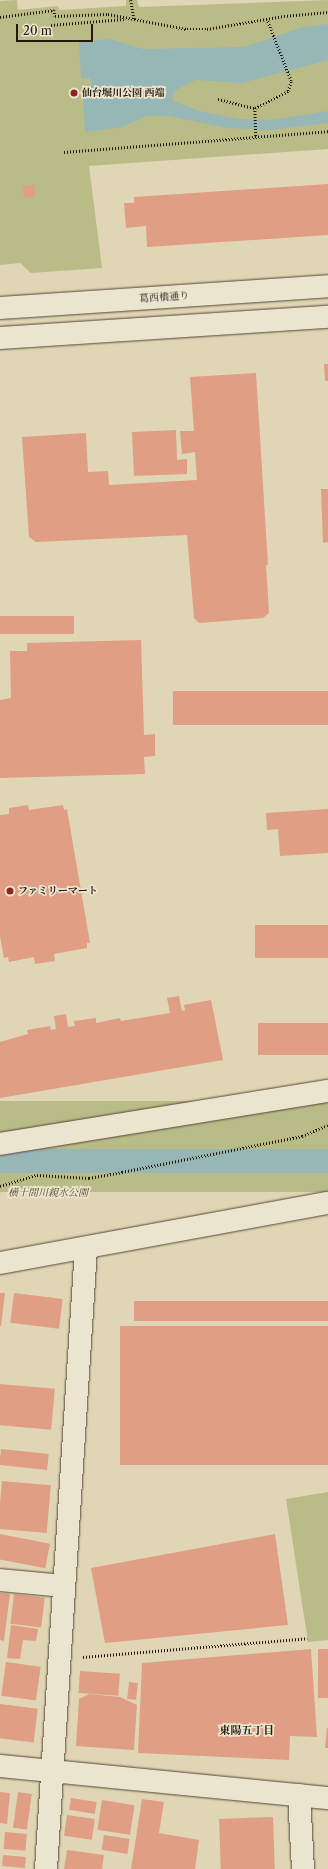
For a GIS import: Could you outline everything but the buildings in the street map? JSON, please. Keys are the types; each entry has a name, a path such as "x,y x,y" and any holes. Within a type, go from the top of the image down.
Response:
{"street":[{"name":"葛西橋通り","path":"0,308 328,286"},
{"path":"0,338 328,317"},
{"path":"0,1144 328,1091"},
{"path":"0,1263 328,1204"},
{"path":"46,1869 86,1248"},
{"path":"0,1580 64,1586"},
{"path":"0,1766 328,1798"},
{"path":"299,1795 303,1869"}],"path":[{"path":"131,0 134,20"},
{"path":"0,17 54,10 55,16 96,14 207,29 328,12"},
{"path":"51,25 127,19"},
{"path":"218,99 255,108 288,91 291,81 267,20"},
{"path":"255,108 256,138"},
{"path":"64,152 256,138 328,130"},
{"path":"0,1186 37,1175 89,1178 122,1172 302,1136 328,1125"},
{"path":"59,1659 307,1638"}],"green space":[{"path":"17,0 18,10 58,6 59,10 126,6 126,0 137,0 139,7 328,0 328,149 89,166 102,268 31,273 20,263 0,265 0,1"},
{"name":"横十間川親水公園","path":"0,1101 328,1101 328,1192 0,1192"},
{"path":"328,1492 328,1640 308,1642 286,1499"}],"water":[{"path":"328,24 328,60 242,83 196,80 176,90 172,97 173,101 203,112 240,119 271,120 328,111 328,123 271,130 226,128 169,116 147,116 122,127 85,132 83,98 92,97 90,78 81,79 79,42 110,39 143,49 244,47 303,27"},
{"path":"0,1149 328,1149 328,1173 0,1173"}],"place":[{"name":"仙台堀川公園 西端","path":"74,93"},
{"name":"ファミリーマート","path":"10,891"}],"district":[{"name":"東陽五丁目","path":"247,1730"}]}
